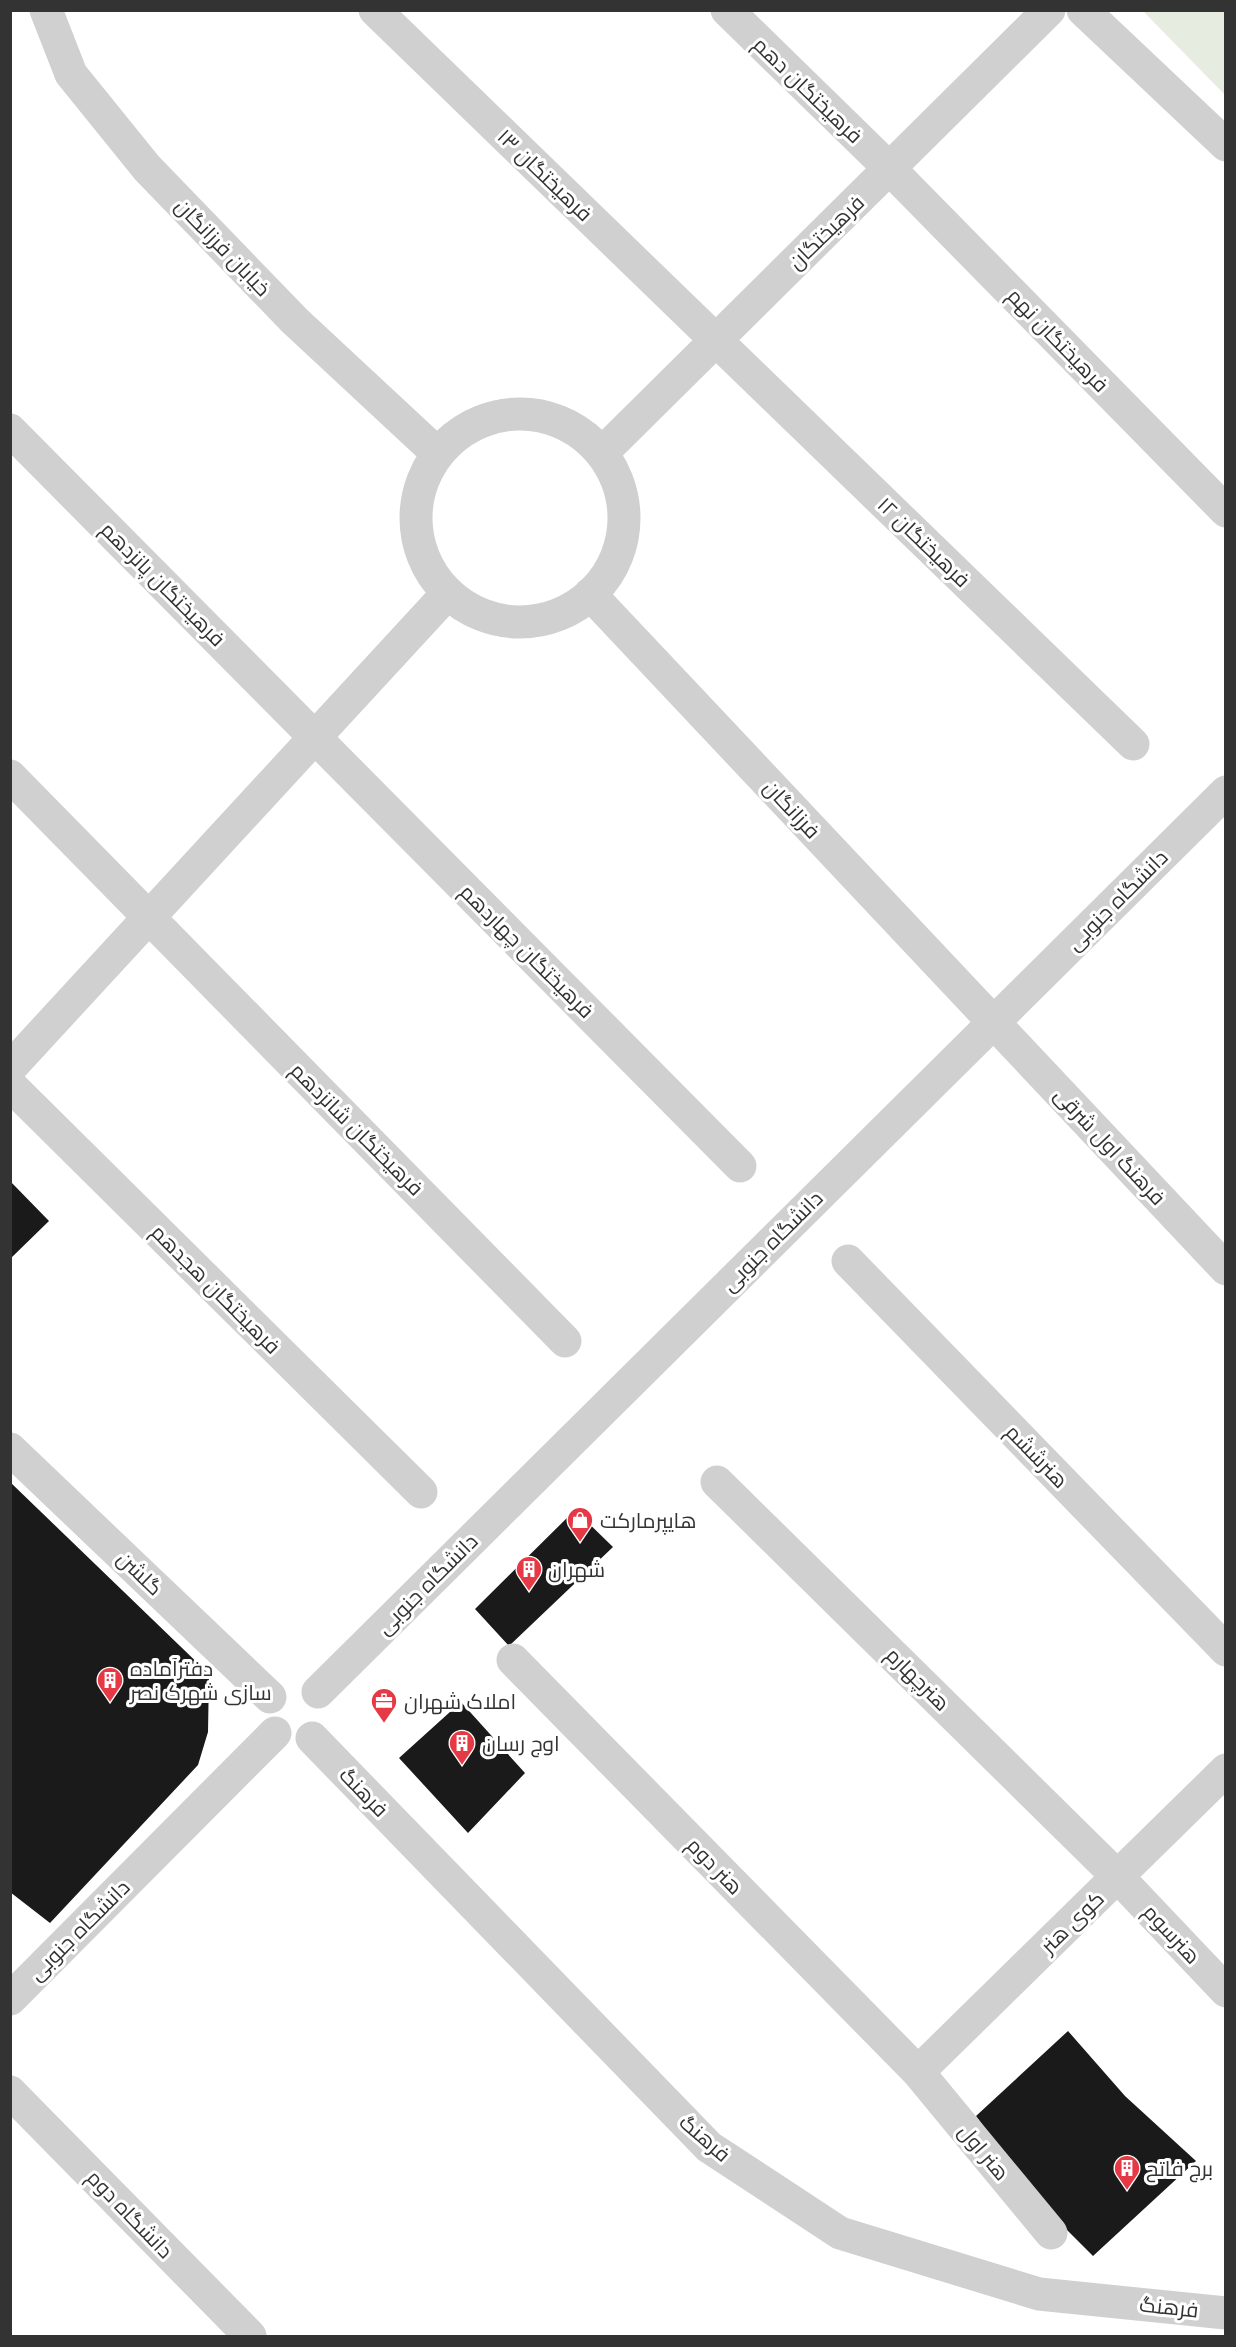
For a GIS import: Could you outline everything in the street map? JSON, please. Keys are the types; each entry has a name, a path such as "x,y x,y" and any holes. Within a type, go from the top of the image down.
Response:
{"street":[{"name":"خیابان فرزانگان","path":"46,10 71,74 147,168 295,321 438,453"},
{"name":"فرهیختگان ۱۳","path":"375,10 715,340"},
{"name":"فرهیختگان دهم","path":"727,10 890,169"},
{"name":"فرهیختگان","path":"602,453 1049,10"},
{"path":"1083,10 1226,145"},
{"name":"فرهیختگان نهم","path":"890,169 1226,511"},
{"name":"فرهیختگان ۱۲","path":"715,340 1133,744"},
{"path":"512,414 546,416 577,430 602,453 619,483 625,518 619,552 602,583 576,607 544,620 510,623 476,613 447,594 426,565 416,532 417,497 428,466 450,439 479,421 512,414"},
{"name":"فرهیختگان پانزدهم","path":"10,430 315,737"},
{"path":"10,1068 447,594"},
{"name":"فرزانگان","path":"590,594 993,1024"},
{"name":"فرهیختگان چهاردهم","path":"315,737 740,1166"},
{"name":"فرهیختگان شانزدهم","path":"10,776 566,1341"},
{"name":"دانشگاه جنوبی","path":"318,1692 1226,792"},
{"name":"فرهنگ اول شرقی","path":"993,1024 1226,1269"},
{"name":"فرهیختگان هجدهم","path":"10,1085 421,1492"},
{"name":"هنرششم","path":"848,1261 1226,1650"},
{"name":"گلشن","path":"10,1449 270,1697"},
{"name":"هنرچهارم","path":"717,1482 1118,1877"},
{"name":"هنر دوم","path":"513,1660 918,2072"},
{"path":"298,1682 309,1685 318,1692 323,1699 326,1716 319,1732 303,1741 293,1742 275,1733 267,1716 270,1697 277,1689 287,1683 298,1682"},
{"name":"دانشگاه جنوبی","path":"10,1999 275,1733"},
{"name":"فرهنگ","path":"312,1737 709,2147 840,2233 1039,2294 1226,2313"},
{"name":"کوی هنر","path":"918,2072 1226,1770"},
{"name":"هنرسوم","path":"1118,1877 1226,1991"},
{"name":"هنر اول","path":"918,2072 1051,2232"},
{"name":"دانشگاه دوم","path":"10,2092 250,2337"}],"shaded area":[{"path":"1143,11 1225,11 1225,95"}],"building":[{"path":"10,1181 49,1221 10,1259"},
{"name":"دفترآماده سازی شهرک نصر","path":"10,1482 209,1674 208,1732 198,1765 50,1923 10,1892"},
{"name":"شهران","path":"575,1510 613,1547 509,1646 475,1609"},
{"name":"اوج رسان","path":"461,1702 525,1773 468,1833 399,1758"},
{"path":"1068,2031 1125,2096 1196,2161 1093,2256 1059,2222 976,2116"}],"place":[{"name":"هایپرمارکت","path":"580,1543"},
{"name":"شهران","path":"529,1592"},
{"name":"دفترآماده سازی شهرک نصر","path":"110,1703"},
{"name":"املاک شهران","path":"384,1724"},
{"name":"اوج رسان","path":"462,1766"},
{"name":"برج فاتح","path":"1127,2191"}]}
